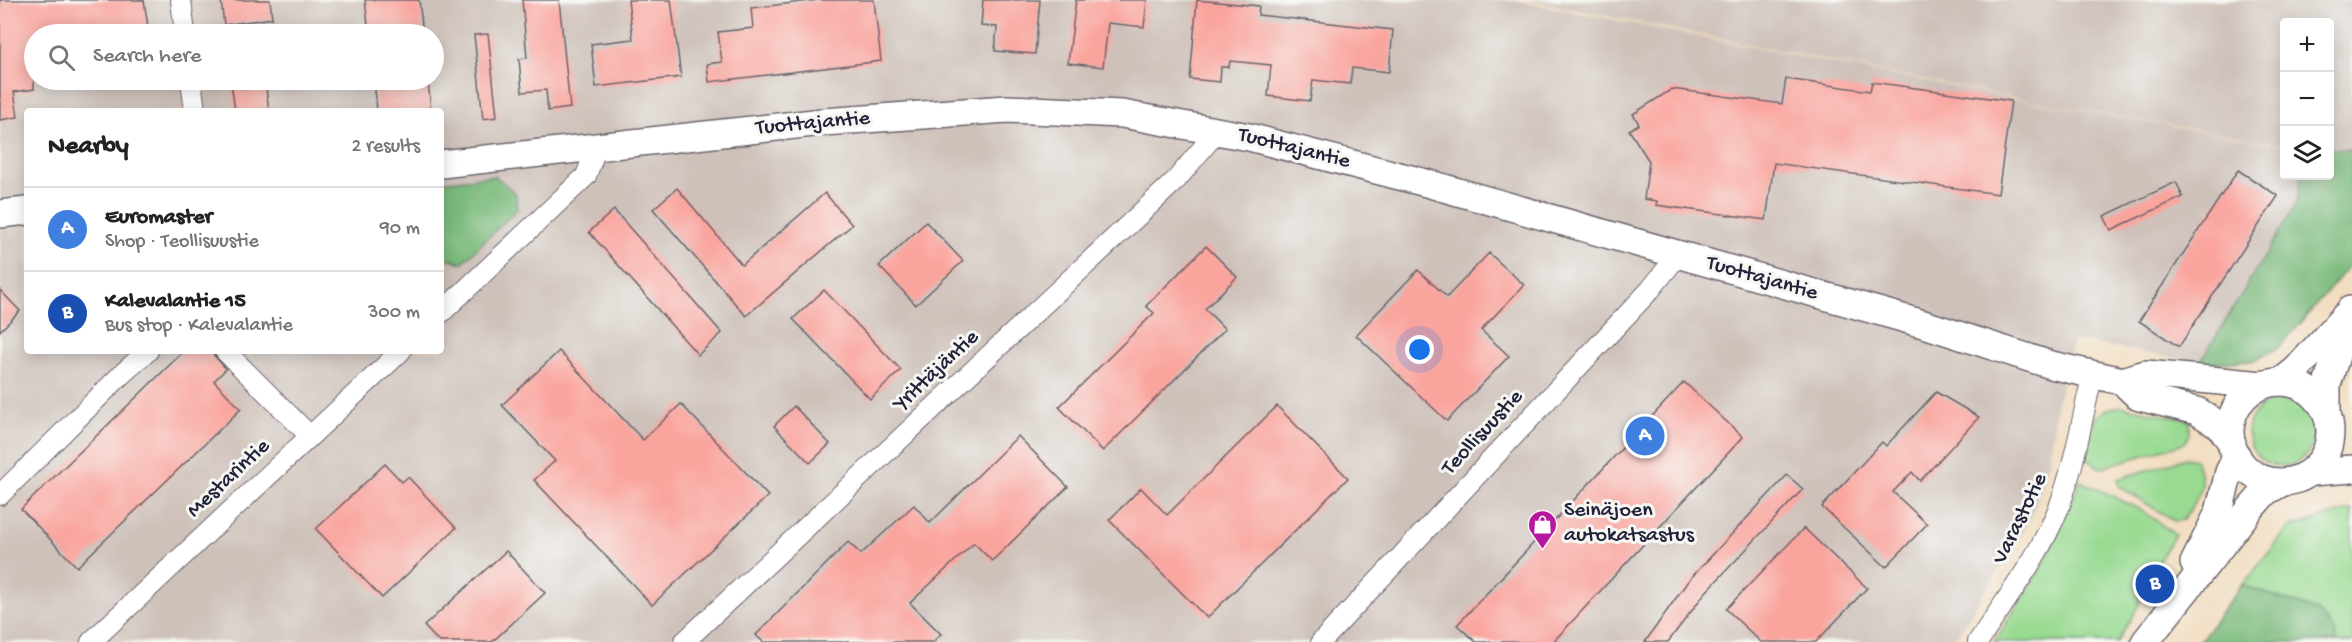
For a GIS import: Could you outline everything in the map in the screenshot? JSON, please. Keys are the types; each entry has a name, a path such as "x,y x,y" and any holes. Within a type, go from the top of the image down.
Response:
{"street":[{"path":"181,0 184,24"},
{"path":"192,90 195,108"},
{"name":"Tuottajantie","path":"444,164 823,122 1007,109 1122,114 1218,130 1430,184 1927,325 2051,365 2122,381 2139,397 2197,411 2219,425 2234,450"},
{"name":"Yrittäjäntie","path":"684,642 1176,180 1218,130"},
{"path":"444,310 586,176 597,146"},
{"path":"0,214 24,211"},
{"name":"Teollisuustie","path":"1321,642 1650,290 1678,255"},
{"path":"2283,482 2256,476 2245,467 2234,450 2230,429 2233,415 2240,402 2250,392 2296,370 2351,308"},
{"path":"2145,642 2265,492 2283,482 2297,479 2311,472 2320,462 2330,438 2327,385 2351,308"},
{"path":"0,495 145,354"},
{"path":"228,354 310,436"},
{"name":"Mestarintie","path":"91,642 398,354"},
{"name":"Varastotie","path":"1978,642 2035,555 2058,510 2072,467 2093,373"},
{"name":"Tuottajantie","path":"2122,381 2146,374 2272,383"},
{"path":"2272,383 2293,383 2309,391 2322,404 2329,420 2352,446"},
{"path":"2179,597 2219,512 2234,450"},
{"path":"2311,472 2352,470"}],"shaded area":[{"path":"0,0 1514,0 2026,101 2280,145 2280,180 2300,180 2297,203 2200,363 2073,340 2057,403 2049,462 2031,518 1953,642 0,642"},
{"path":"1527,0 2352,0 2352,150 2334,149 2334,18 2280,18 2280,144 2026,100"}],"green space":[{"path":"2334,149 2352,150 2352,263 2281,346 2254,361 2200,363 2297,203 2300,180 2334,180"},
{"path":"495,176 516,194 517,209 462,263 444,257 444,182"},
{"path":"2275,400 2287,400 2299,405 2309,415 2314,433 2312,446 2299,461 2287,466 2275,466 2263,461 2253,451 2248,439 2248,427 2253,415 2263,405"},
{"path":"2121,406 2189,420 2189,434 2185,443 2100,468 2086,459 2095,418 2107,409"},
{"path":"2186,458 2195,460 2201,484 2197,498 2183,520 2174,521 2120,487 2118,479"},
{"path":"2080,481 2142,510 2175,535 2139,593 2140,603 2117,642 1994,642 2045,562"},
{"path":"2352,509 2352,642 2199,642 2289,528"},
{"path":"2242,585 2317,611 2335,631 2336,642 2199,642"}],"building":[{"path":"0,0 144,0 148,24 24,24 24,90 27,90 14,92 18,117 0,120"},
{"path":"221,0 270,0 272,18 224,24"},
{"path":"365,0 419,0 422,24 368,24"},
{"path":"522,0 559,0 570,108 548,111 546,90 522,92 519,59 527,58"},
{"path":"628,0 671,0 681,77 596,87 591,44 633,39"},
{"path":"819,0 874,0 881,61 709,82 707,64 722,62 718,32 753,28 751,8"},
{"path":"983,0 1040,0 1035,54 995,51 997,27 981,26"},
{"path":"1076,0 1147,0 1144,27 1108,23 1103,67 1068,63"},
{"path":"1197,0 1259,6 1258,15 1393,30 1389,72 1352,68 1350,84 1313,80 1310,101 1268,96 1271,65 1230,61 1229,67 1221,67 1220,82 1190,79"},
{"path":"488,34 497,117 483,119 474,35"},
{"path":"1786,79 1870,91 1872,82 2011,101 1998,194 1774,163 1766,220 1656,205 1657,201 1644,199 1649,161 1629,130 1639,124 1633,114 1672,89 1782,104"},
{"path":"232,90 266,90 269,108 235,108"},
{"path":"375,90 429,90 431,108 377,108"},
{"path":"2238,170 2278,196 2179,347 2139,321"},
{"path":"2176,182 2183,197 2111,230 2104,216"},
{"path":"677,188 742,265 825,193 852,225 746,316 653,209"},
{"path":"614,210 722,333 698,355 589,232"},
{"path":"926,222 963,261 916,305 879,266"},
{"path":"1206,246 1237,277 1205,309 1225,329 1103,451 1059,407 1154,313 1146,306"},
{"path":"1489,253 1524,285 1481,330 1509,356 1447,421 1356,335 1418,270 1447,297"},
{"path":"0,290 20,311 0,331"},
{"path":"824,290 901,370 870,399 793,319"},
{"path":"559,351 643,440 681,404 768,496 652,605 534,480 555,461 502,405"},
{"path":"181,354 214,354 226,369 214,381 241,409 77,567 21,509"},
{"path":"1684,382 1743,437 1553,642 1476,642 1457,625"},
{"path":"1936,392 1979,417 1920,481 1912,472 1893,492 1927,524 1886,567 1822,507 1882,442 1886,446"},
{"path":"794,406 830,444 810,463 774,426"},
{"path":"1277,406 1348,478 1207,618 1109,520 1141,488 1167,515"},
{"path":"1018,436 1068,487 992,561 974,543 910,603 941,634 933,642 763,642 756,635 848,542 861,554 914,505 930,523"},
{"path":"385,464 402,482 408,477 456,528 382,598 316,529"},
{"path":"1787,475 1803,489 1705,593 1668,642 1645,642 1688,581"},
{"path":"1804,528 1867,588 1816,642 1761,642 1726,609"},
{"path":"506,551 545,593 492,642 439,642 424,626"}],"place":[{"name":"Euromaster","path":"1645,436"},
{"name":"Seinäjoen autokatsastus","path":"1543,550"},
{"name":"Kalevalantie 15","path":"2155,584"}]}
